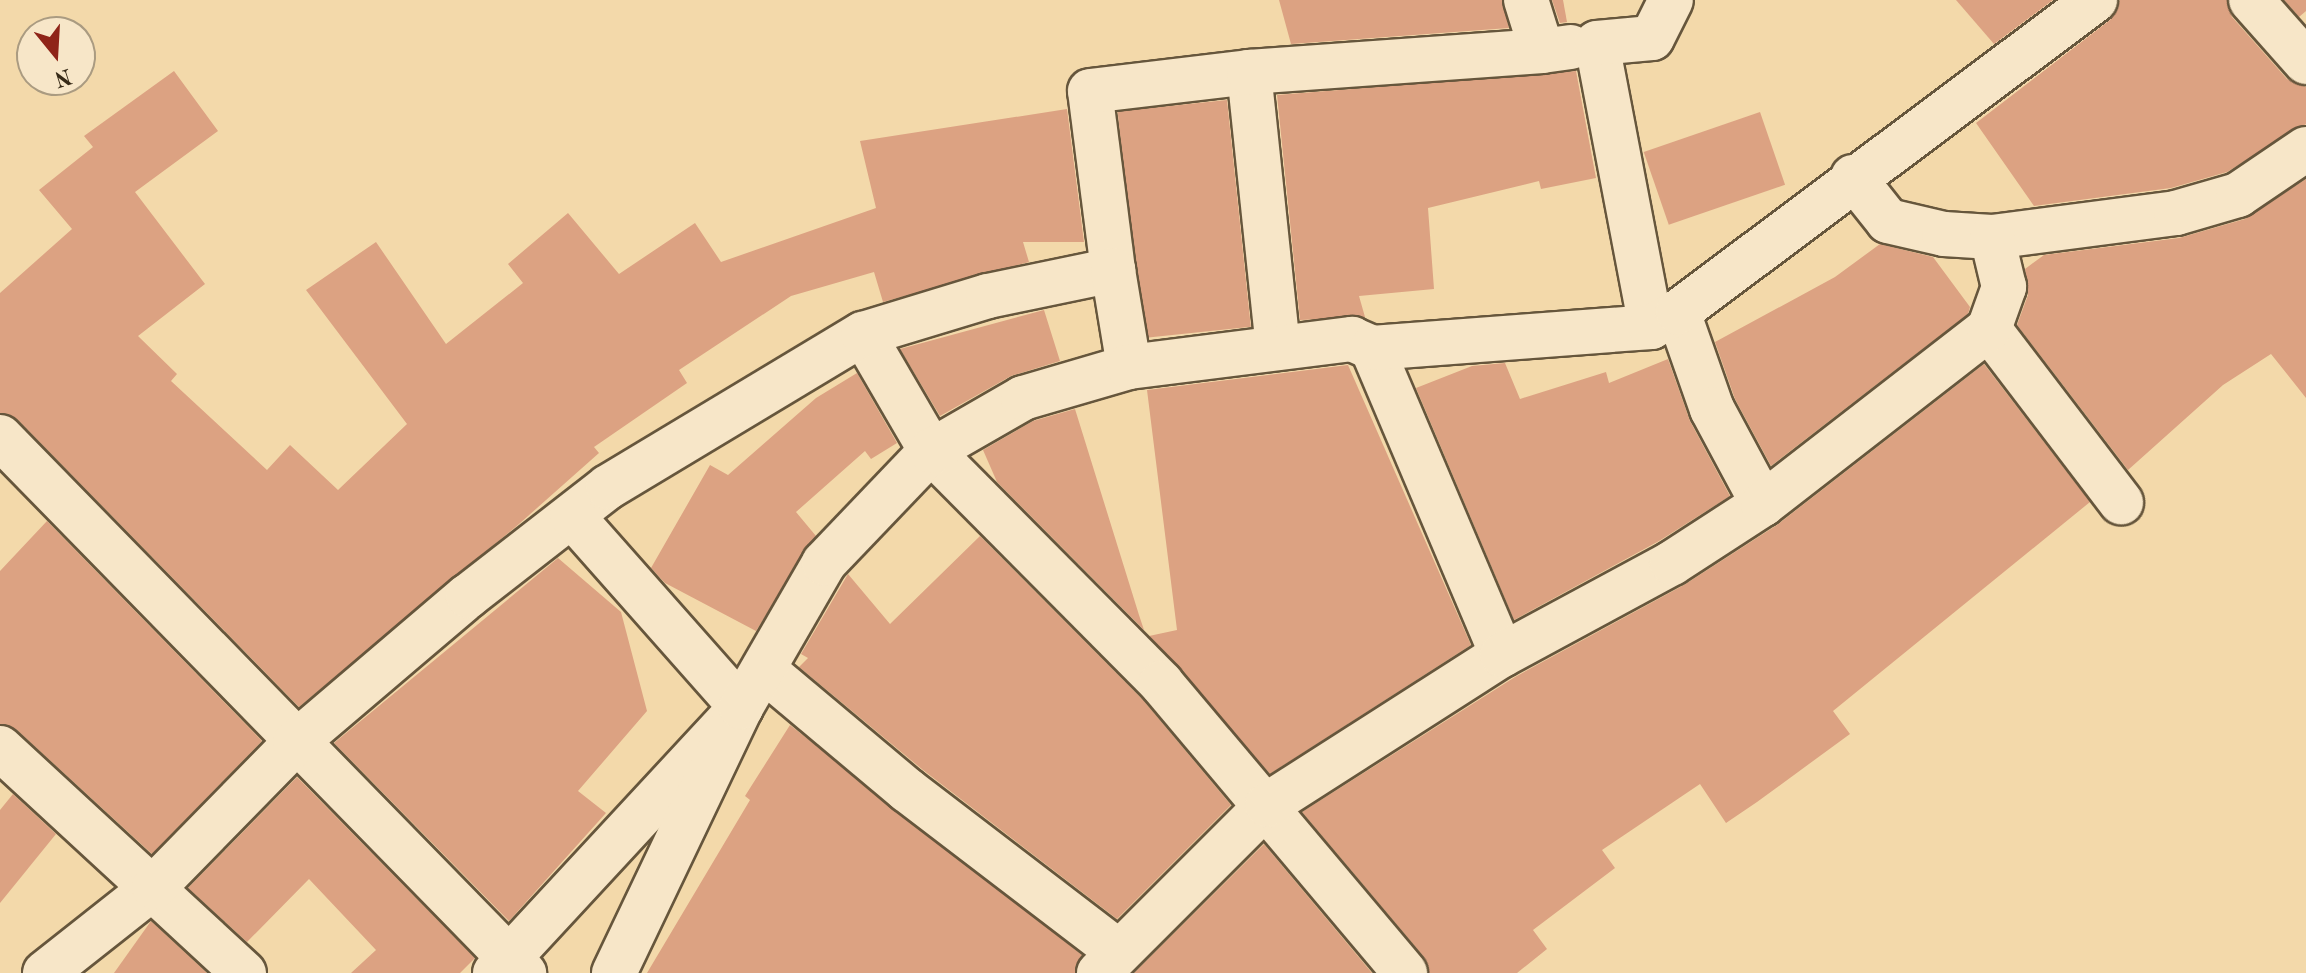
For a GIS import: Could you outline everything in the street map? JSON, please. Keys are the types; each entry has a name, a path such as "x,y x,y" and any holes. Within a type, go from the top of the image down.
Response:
{"street":[{"path":"1526,0 1542,51"},
{"path":"1129,367 1090,91 1249,72 1542,51 1652,38 1671,0"},
{"path":"614,973 741,707 824,563 931,451 1023,398 1129,367 1352,339 1372,348 1664,319 2095,0"},
{"path":"2251,0 2306,62"},
{"path":"1597,43 1664,319 1763,504"},
{"path":"1249,72 1278,347"},
{"path":"1853,177 1888,221 1944,234 1992,237 2176,213 2238,195 2306,149"},
{"path":"764,670 1109,963 1267,805 1502,655 1672,563 1763,504 1989,329 2004,287 1992,237"},
{"path":"45,973 154,887 295,743 468,596 608,487 863,334 988,296 1113,270"},
{"path":"1989,329 2121,502"},
{"path":"863,334 931,451 1161,683 1267,805 1405,973"},
{"path":"1372,348 1502,655"},
{"path":"0,437 233,670 295,743 510,968 741,707"},
{"path":"572,516 741,707"},
{"path":"0,748 244,973"}],"building":[{"path":"1279,0 1502,0 1509,28 1291,44"},
{"path":"1552,0 1563,0 1567,22 1560,23"},
{"path":"1956,0 2053,0 1994,44"},
{"path":"2120,0 2227,0 2232,17 2287,79 2306,87 2306,124 2227,172 2171,188 2034,206 1976,123 2110,20"},
{"path":"2284,0 2306,0 2306,11 2299,17"},
{"path":"174,71 218,131 135,192 205,284 138,336 177,374 171,381 267,470 290,445 338,490 407,424 306,290 376,242 446,344 523,283 508,264 568,213 619,274 695,223 721,262 876,208 860,141 1067,109 1084,242 1023,242 1029,262 883,302 874,272 791,296 679,370 687,383 594,447 599,453 519,524 299,707 18,420 0,413 0,293 72,229 39,190 93,147 84,136"},
{"path":"1576,71 1596,178 1541,189 1539,181 1428,208 1434,289 1359,296 1365,317 1300,320 1277,95"},
{"path":"1227,100 1251,327 1141,338 1118,111"},
{"path":"1760,112 1785,185 1669,225 1644,152"},
{"path":"2306,179 2306,398 2271,354 2223,385 2128,470 2017,325 2028,295 2025,269 2044,255 2179,238 2245,219"},
{"path":"1880,244 1933,257 1970,307 1968,314 1771,466 1735,399 1715,342 1835,277"},
{"path":"1044,310 1060,361 1011,376 940,416 900,349"},
{"path":"1668,359 1690,421 1730,496 1659,541 1514,620 1416,388 1472,366 1505,363 1520,399 1606,372 1609,383"},
{"path":"1984,364 2090,502 1833,711 1850,734 1757,802 1726,823 1700,784 1602,850 1615,868 1533,930 1547,949 1517,973 1429,973 1424,957 1302,812 1515,677 1684,585 1777,525"},
{"path":"1348,365 1471,645 1270,774 1149,636 1177,630 1147,390"},
{"path":"857,373 897,443 871,459 865,451 796,512 816,536 756,631 665,583 651,568 710,465 728,475 816,398"},
{"path":"1075,409 1144,630 997,482 983,450 1033,421"},
{"path":"47,521 262,741 152,854 17,730 0,724 0,571"},
{"path":"980,536 1143,700 1231,805 1117,919 923,770 799,667 808,658 801,654 848,574 890,624"},
{"path":"558,558 621,612 647,711 578,791 606,813 509,921 334,743"},
{"path":"790,725 1082,955 1075,973 647,973 750,800 745,796"},
{"path":"297,777 475,958 460,973 351,973 376,950 309,879 247,942 188,888"},
{"path":"13,794 56,834 0,903 0,810"},
{"path":"1264,844 1372,973 1134,973"},
{"path":"151,921 207,973 114,973"}]}
